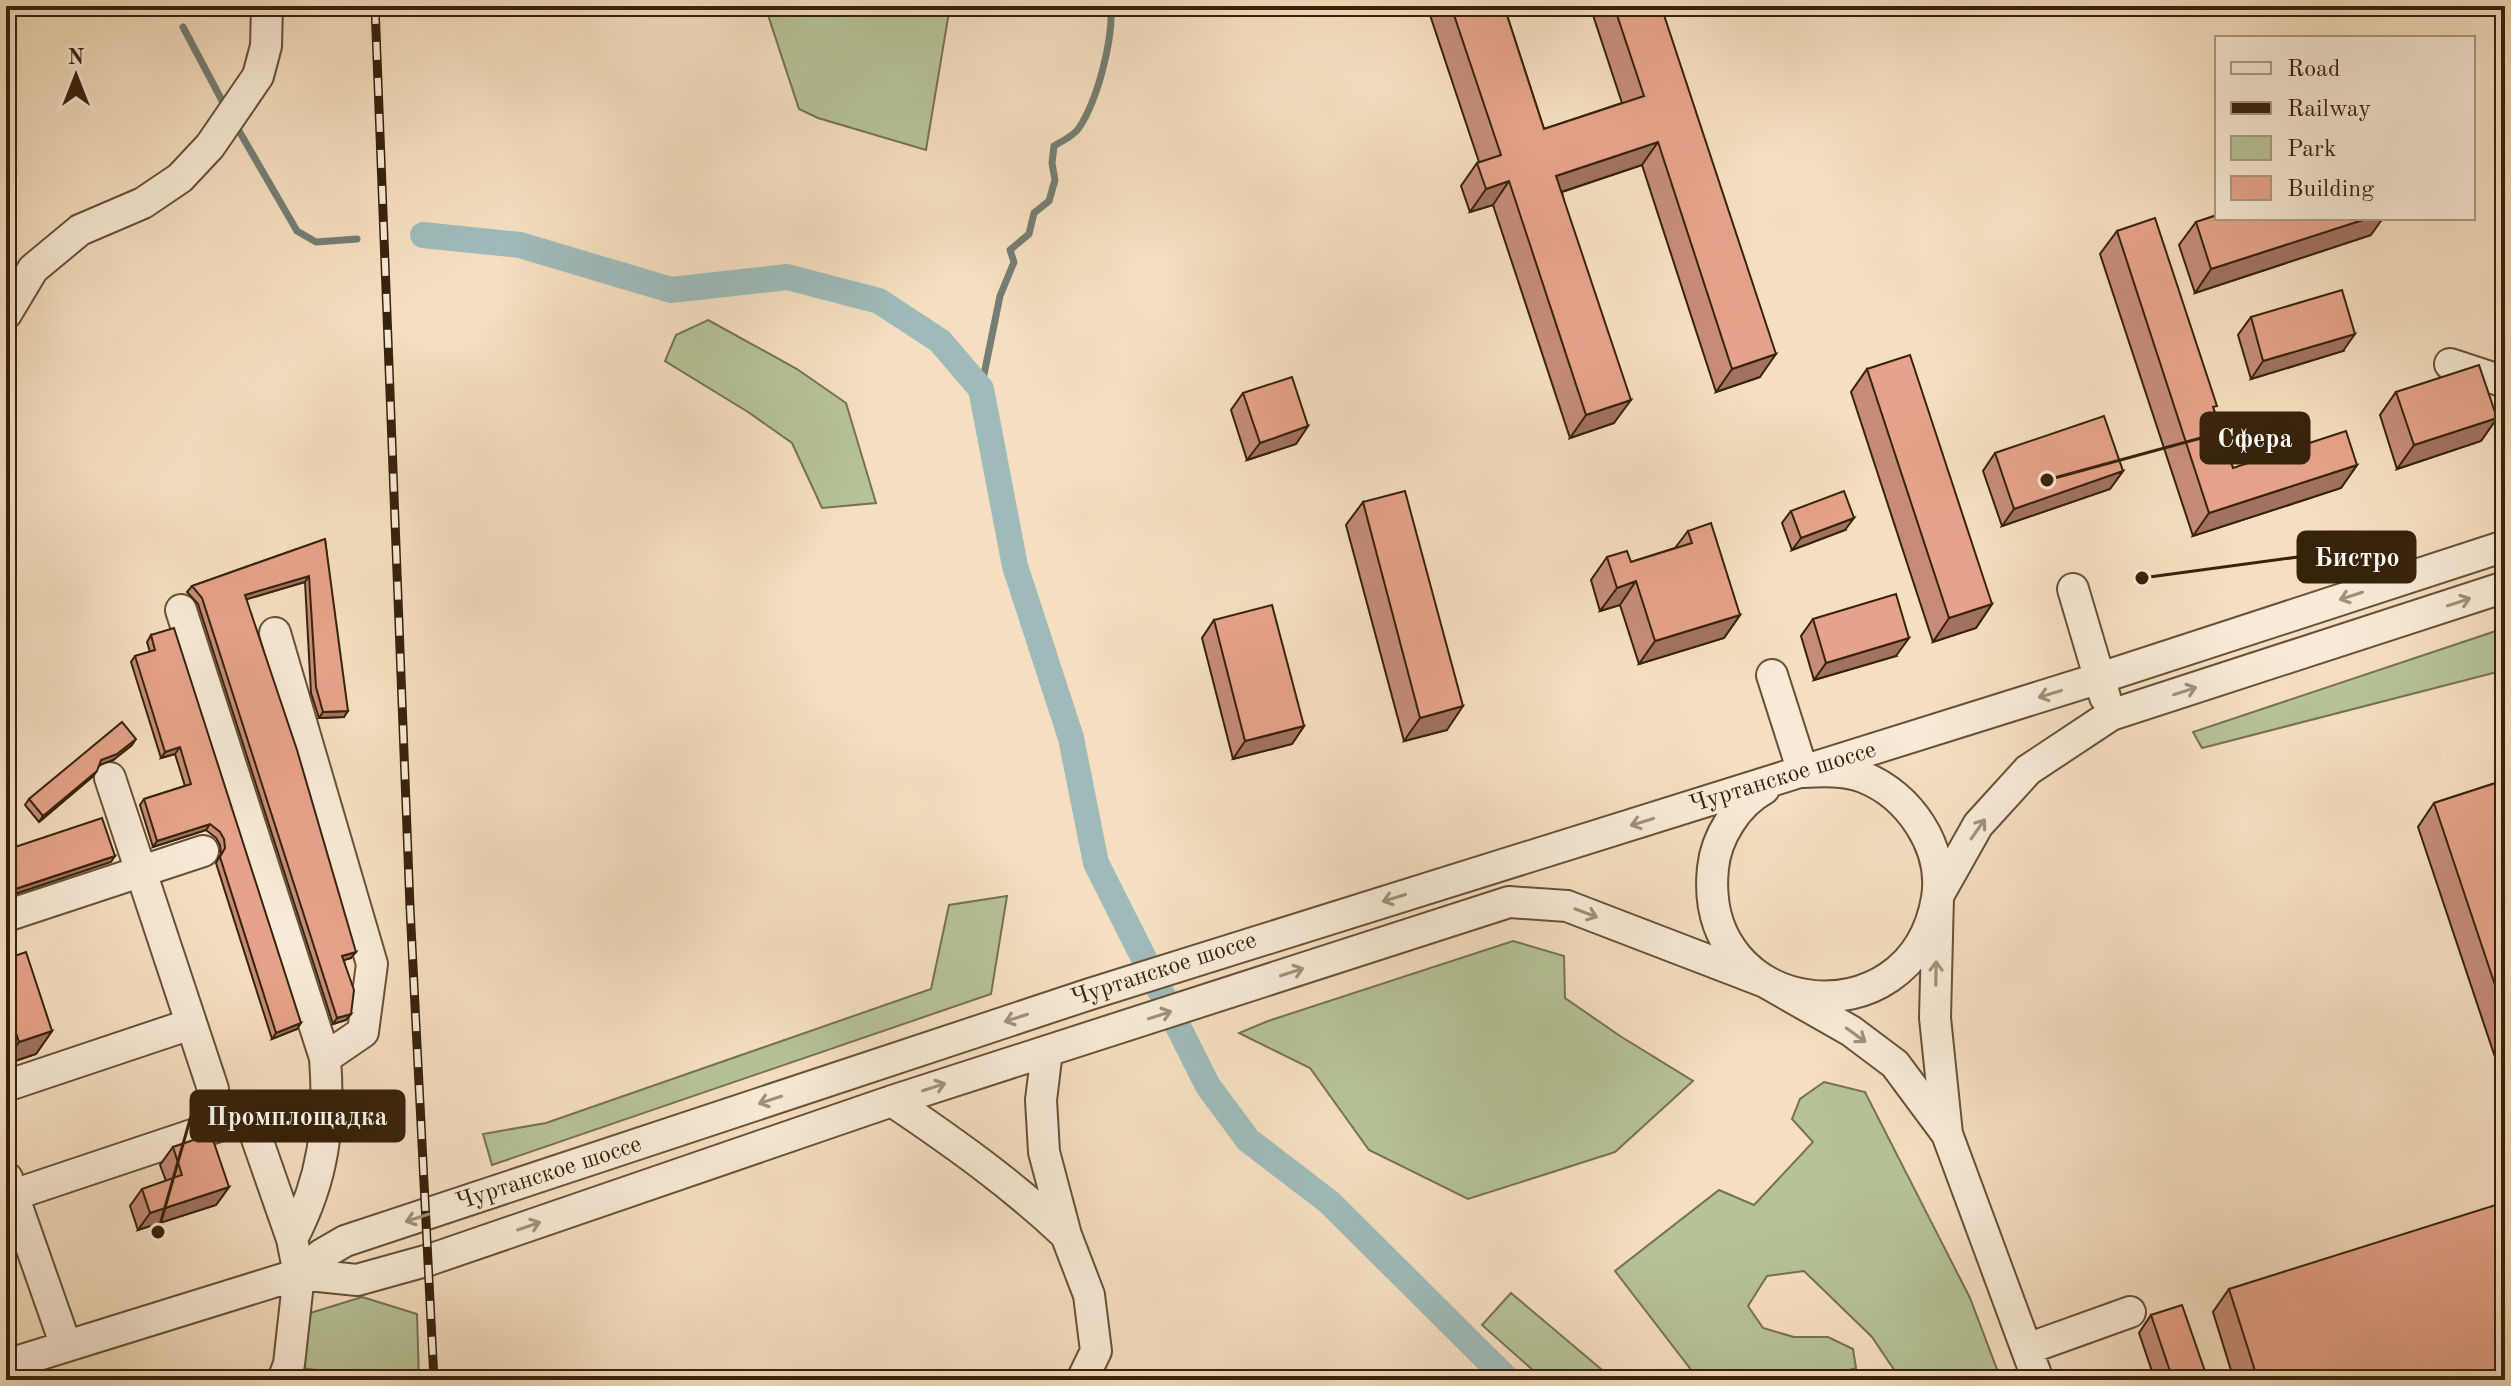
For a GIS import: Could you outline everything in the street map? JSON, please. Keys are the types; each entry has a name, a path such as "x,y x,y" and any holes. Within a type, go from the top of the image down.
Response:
{"street":[{"path":"6,314 33,269 80,230 143,203 180,178 210,146 258,76 266,46 267,6"},
{"path":"2450,364 2505,382"},
{"name":"Чуртанское шоссе","path":"299,1274 321,1255 345,1241 1090,994 2100,678 2505,546"},
{"path":"2038,1380 1947,1134 1935,1018 1938,896 1935,858 1920,823 1895,795 1862,777 1824,771 1795,774 1755,794 1730,821 1714,854 1710,890 1718,926 1737,958 1765,982 1800,996 1839,997 1875,986 1906,964 1927,932 1938,896 1978,825 2028,770 2111,715 2505,587"},
{"path":"2073,589 2111,715"},
{"path":"181,610 325,1058 328,1104 321,1166 309,1207 292,1239"},
{"path":"275,633 372,964 363,1032 325,1058"},
{"path":"1772,675 1795,774"},
{"path":"110,778 213,1089"},
{"path":"6,916 203,851"},
{"name":"Чуртанское шоссе","path":"299,1274 357,1280 429,1260 892,1101 1509,902 1567,906 1765,982 1851,1031 1895,1064 1947,1134"},
{"path":"6,1086 191,1024"},
{"path":"1047,1051 1041,1100 1044,1152 1066,1235 1089,1295 1096,1351 1082,1380"},
{"path":"892,1101 959,1146 1066,1235"},
{"path":"66,1346 9,1185 249,1116 292,1239 299,1274 291,1351 283,1380"},
{"path":"6,1365 299,1274"},
{"path":"2027,1349 2130,1312"}],"green space":[{"path":"765,6 950,6 926,150 818,118 799,109"},
{"path":"708,320 797,369 846,403 876,503 822,508 792,443 665,361 676,335"},
{"path":"2505,628 2505,670 2202,748 2193,732"},
{"path":"1007,896 991,994 492,1165 483,1134 546,1123 931,989 949,905"},
{"path":"1513,941 1564,956 1565,998 1693,1081 1615,1152 1468,1199 1369,1150 1310,1068 1239,1033 1268,1021"},
{"path":"1824,1082 1865,1092 1970,1298 2001,1380 1901,1380 1872,1337 1804,1271 1767,1276 1748,1306 1763,1328 1794,1337 1828,1337 1853,1349 1856,1368 1815,1380 1699,1380 1615,1271 1719,1190 1754,1205 1813,1142 1792,1119 1800,1099"},
{"path":"1511,1293 1614,1380 1544,1380 1482,1325"},
{"path":"362,1297 417,1314 419,1380 362,1380 362,1377 302,1368 307,1314"}],"building":[{"path":"1451,6 1504,6 1544,129 1644,96 1614,6 1661,6 1776,354 1732,369 1658,142 1556,176 1631,400 1586,415 1509,181 1486,189 1477,163 1501,155"},
{"path":"2215,216 2215,220 2363,220 2211,269 2196,222"},
{"path":"2155,218 2217,406 2213,407 2233,468 2346,431 2357,465 2209,513 2117,231"},
{"path":"2342,290 2355,334 2263,361 2251,317"},
{"path":"1910,355 1992,604 1949,618 1867,369"},
{"path":"2479,365 2497,418 2414,445 2396,392"},
{"path":"1292,377 1308,426 1260,443 1243,393"},
{"path":"2104,416 2123,471 2014,509 1995,453"},
{"path":"1405,491 1463,706 1420,718 1363,502"},
{"path":"1844,491 1854,518 1801,538 1791,511"},
{"path":"1711,523 1740,615 1655,641 1636,581 1617,588 1607,557 1627,551 1631,562 1692,543 1688,531"},
{"path":"325,539 348,711 323,712 316,687 309,576 245,595 297,750 356,952 342,956 354,990 351,1014 337,1018 202,598 192,586"},
{"path":"1896,594 1909,638 1826,663 1813,619"},
{"path":"1272,605 1304,726 1245,741 1214,620"},
{"path":"174,628 301,1023 276,1033 220,857 225,848 224,839 210,824 157,841 144,799 191,784 180,747 165,752 135,656 155,650 151,635"},
{"path":"122,722 136,739 117,754 101,760 97,771 43,816 29,799"},
{"path":"2505,780 2505,1015 2434,803"},
{"path":"102,818 115,856 6,892 6,850"},
{"path":"26,952 52,1031 19,1042 6,1007 6,959"},
{"path":"211,1134 229,1187 150,1213 142,1189 182,1175 173,1147"},
{"path":"2505,1202 2505,1380 2258,1380 2229,1289"},
{"path":"2182,1305 2208,1380 2173,1380 2151,1315"}],"waterway":[{"path":"981,389 1000,296 1014,262 1010,250 1029,234 1034,213 1049,201 1055,180 1052,163 1054,146 1077,131 1086,116 1107,52 1111,6"},
{"path":"183,27 227,110"},
{"path":"235,124 297,231 316,242 357,239"},
{"path":"423,235 520,245 671,290 787,277 879,301 940,341 981,389 1015,566 1071,738 1096,863 1208,1086 1248,1140 1329,1202 1508,1380"}],"railway":[{"path":"375,6 410,907 434,1380"}],"place":[{"name":"Сфера","path":"2047,480"},
{"name":"Бистро","path":"2142,578"},
{"name":"Промплощадка","path":"158,1232"}]}
